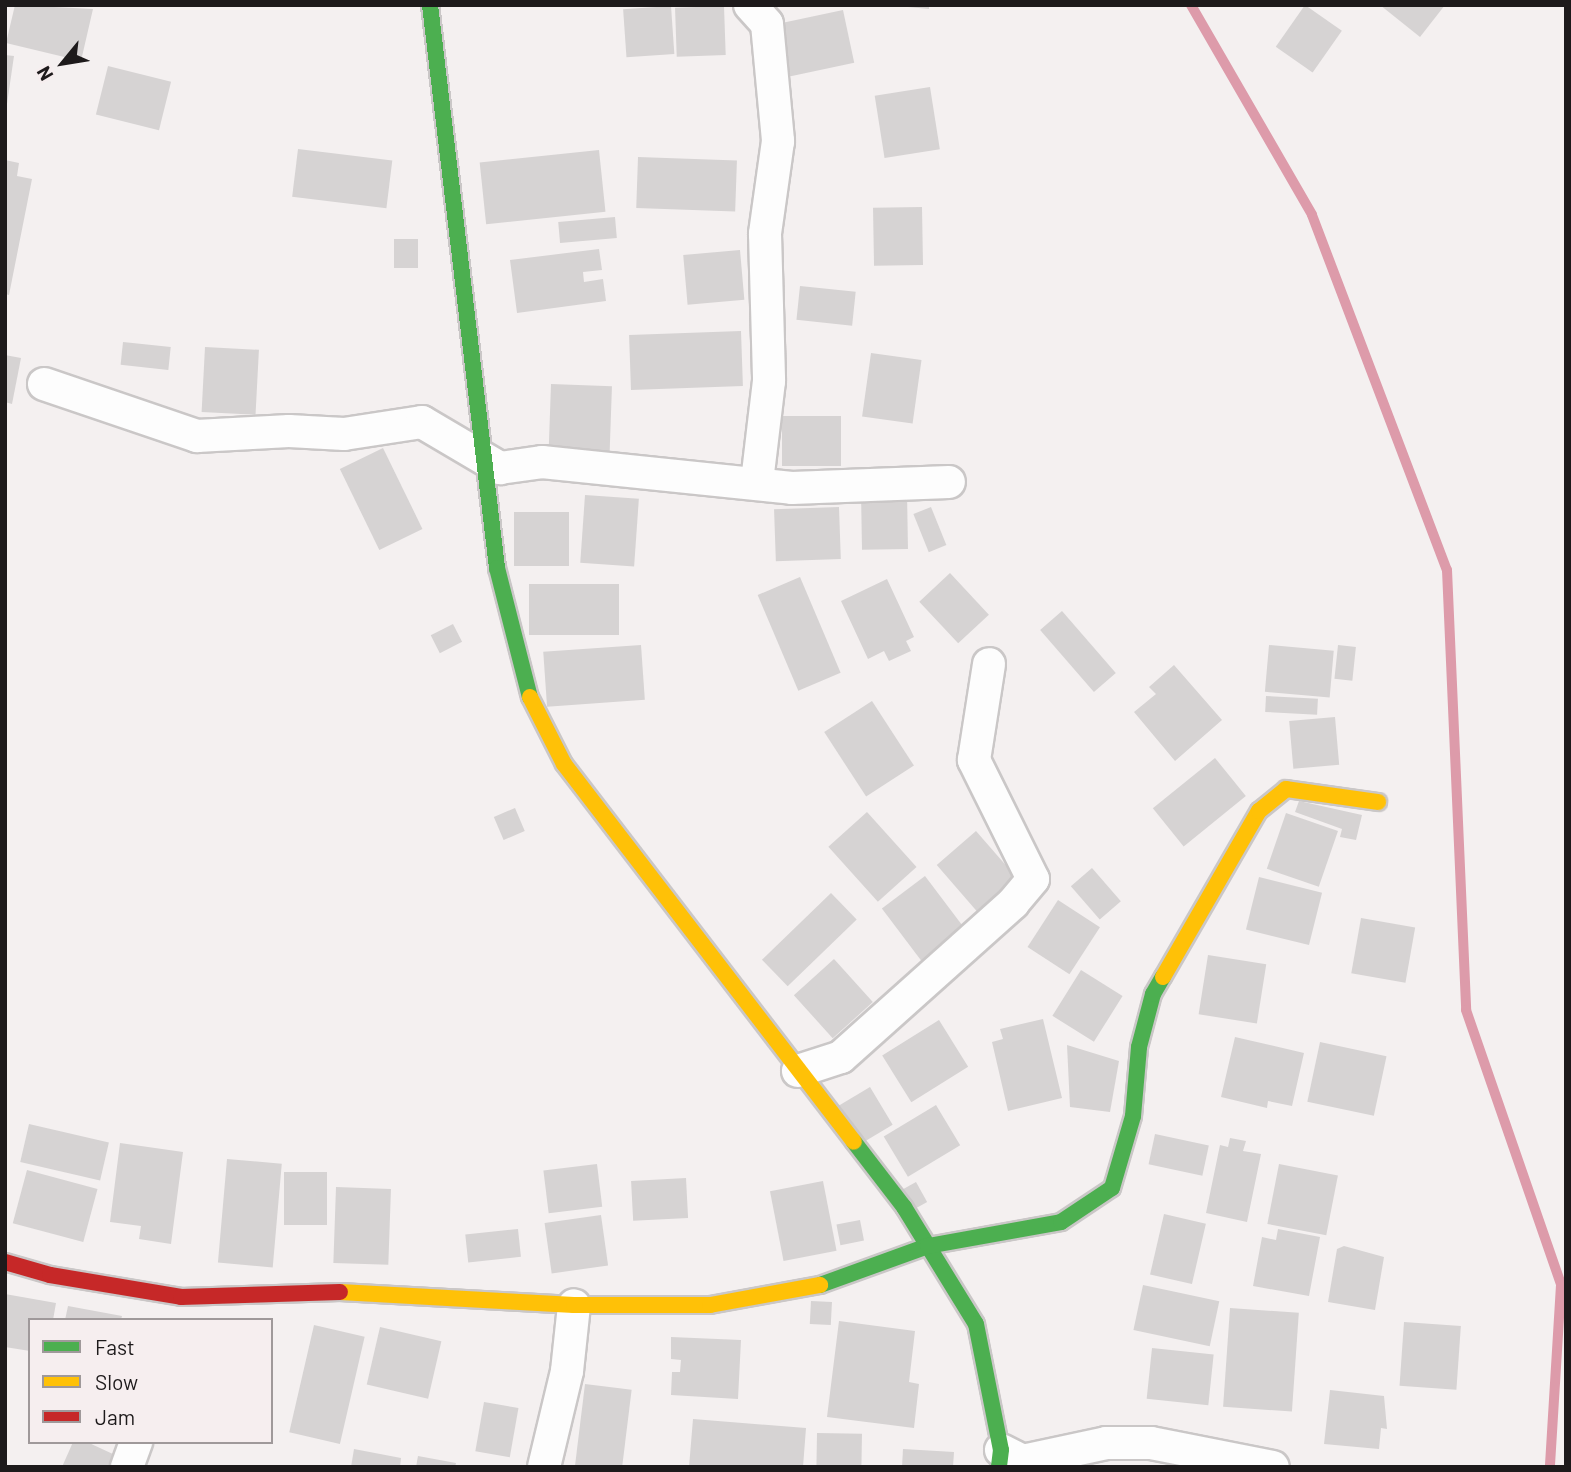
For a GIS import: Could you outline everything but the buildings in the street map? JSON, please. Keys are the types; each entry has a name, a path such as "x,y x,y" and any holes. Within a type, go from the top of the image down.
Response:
{"street":[{"path":"430,5 453,225 485,455 497,568 523,682 564,764 904,1207 976,1324 1000,1458 1023,1461 1106,1443 1151,1443 1273,1467"},
{"path":"750,5 767,24 778,141 765,234 769,381 757,481"},
{"path":"44,384 197,436 289,431 344,434 422,422 485,455 500,468 542,462 757,481 792,488 949,482"},
{"path":"797,1070 841,1057 1013,903 1033,879 974,760 989,664"},
{"path":"5,1262 178,1308 364,1291 573,1305 710,1305 836,1282 928,1246 1061,1222 1112,1188 1133,1116 1139,1047 1153,994 1259,811 1286,789 1378,802"},
{"path":"544,1467 567,1371 573,1305"},
{"path":"127,1467 135,1444"}],"waterway":[{"path":"1191,5 1312,215 1447,570 1466,1010 1561,1285 1550,1467"}],"traffic: fast":[{"path":"430,5 497,568 530,697"},
{"path":"820,1285 928,1246 1061,1222 1112,1188 1133,1116 1139,1047 1153,994 1163,977"},
{"path":"854,1142 904,1207 976,1324 1001,1450 999,1467"}],"traffic: slow":[{"path":"530,697 564,764 854,1142"},
{"path":"1163,977 1259,811 1286,789 1378,802"},
{"path":"340,1292 574,1305 710,1305 820,1285"}],"traffic: jam":[{"path":"5,1262 50,1275 181,1297 340,1292"}]}
